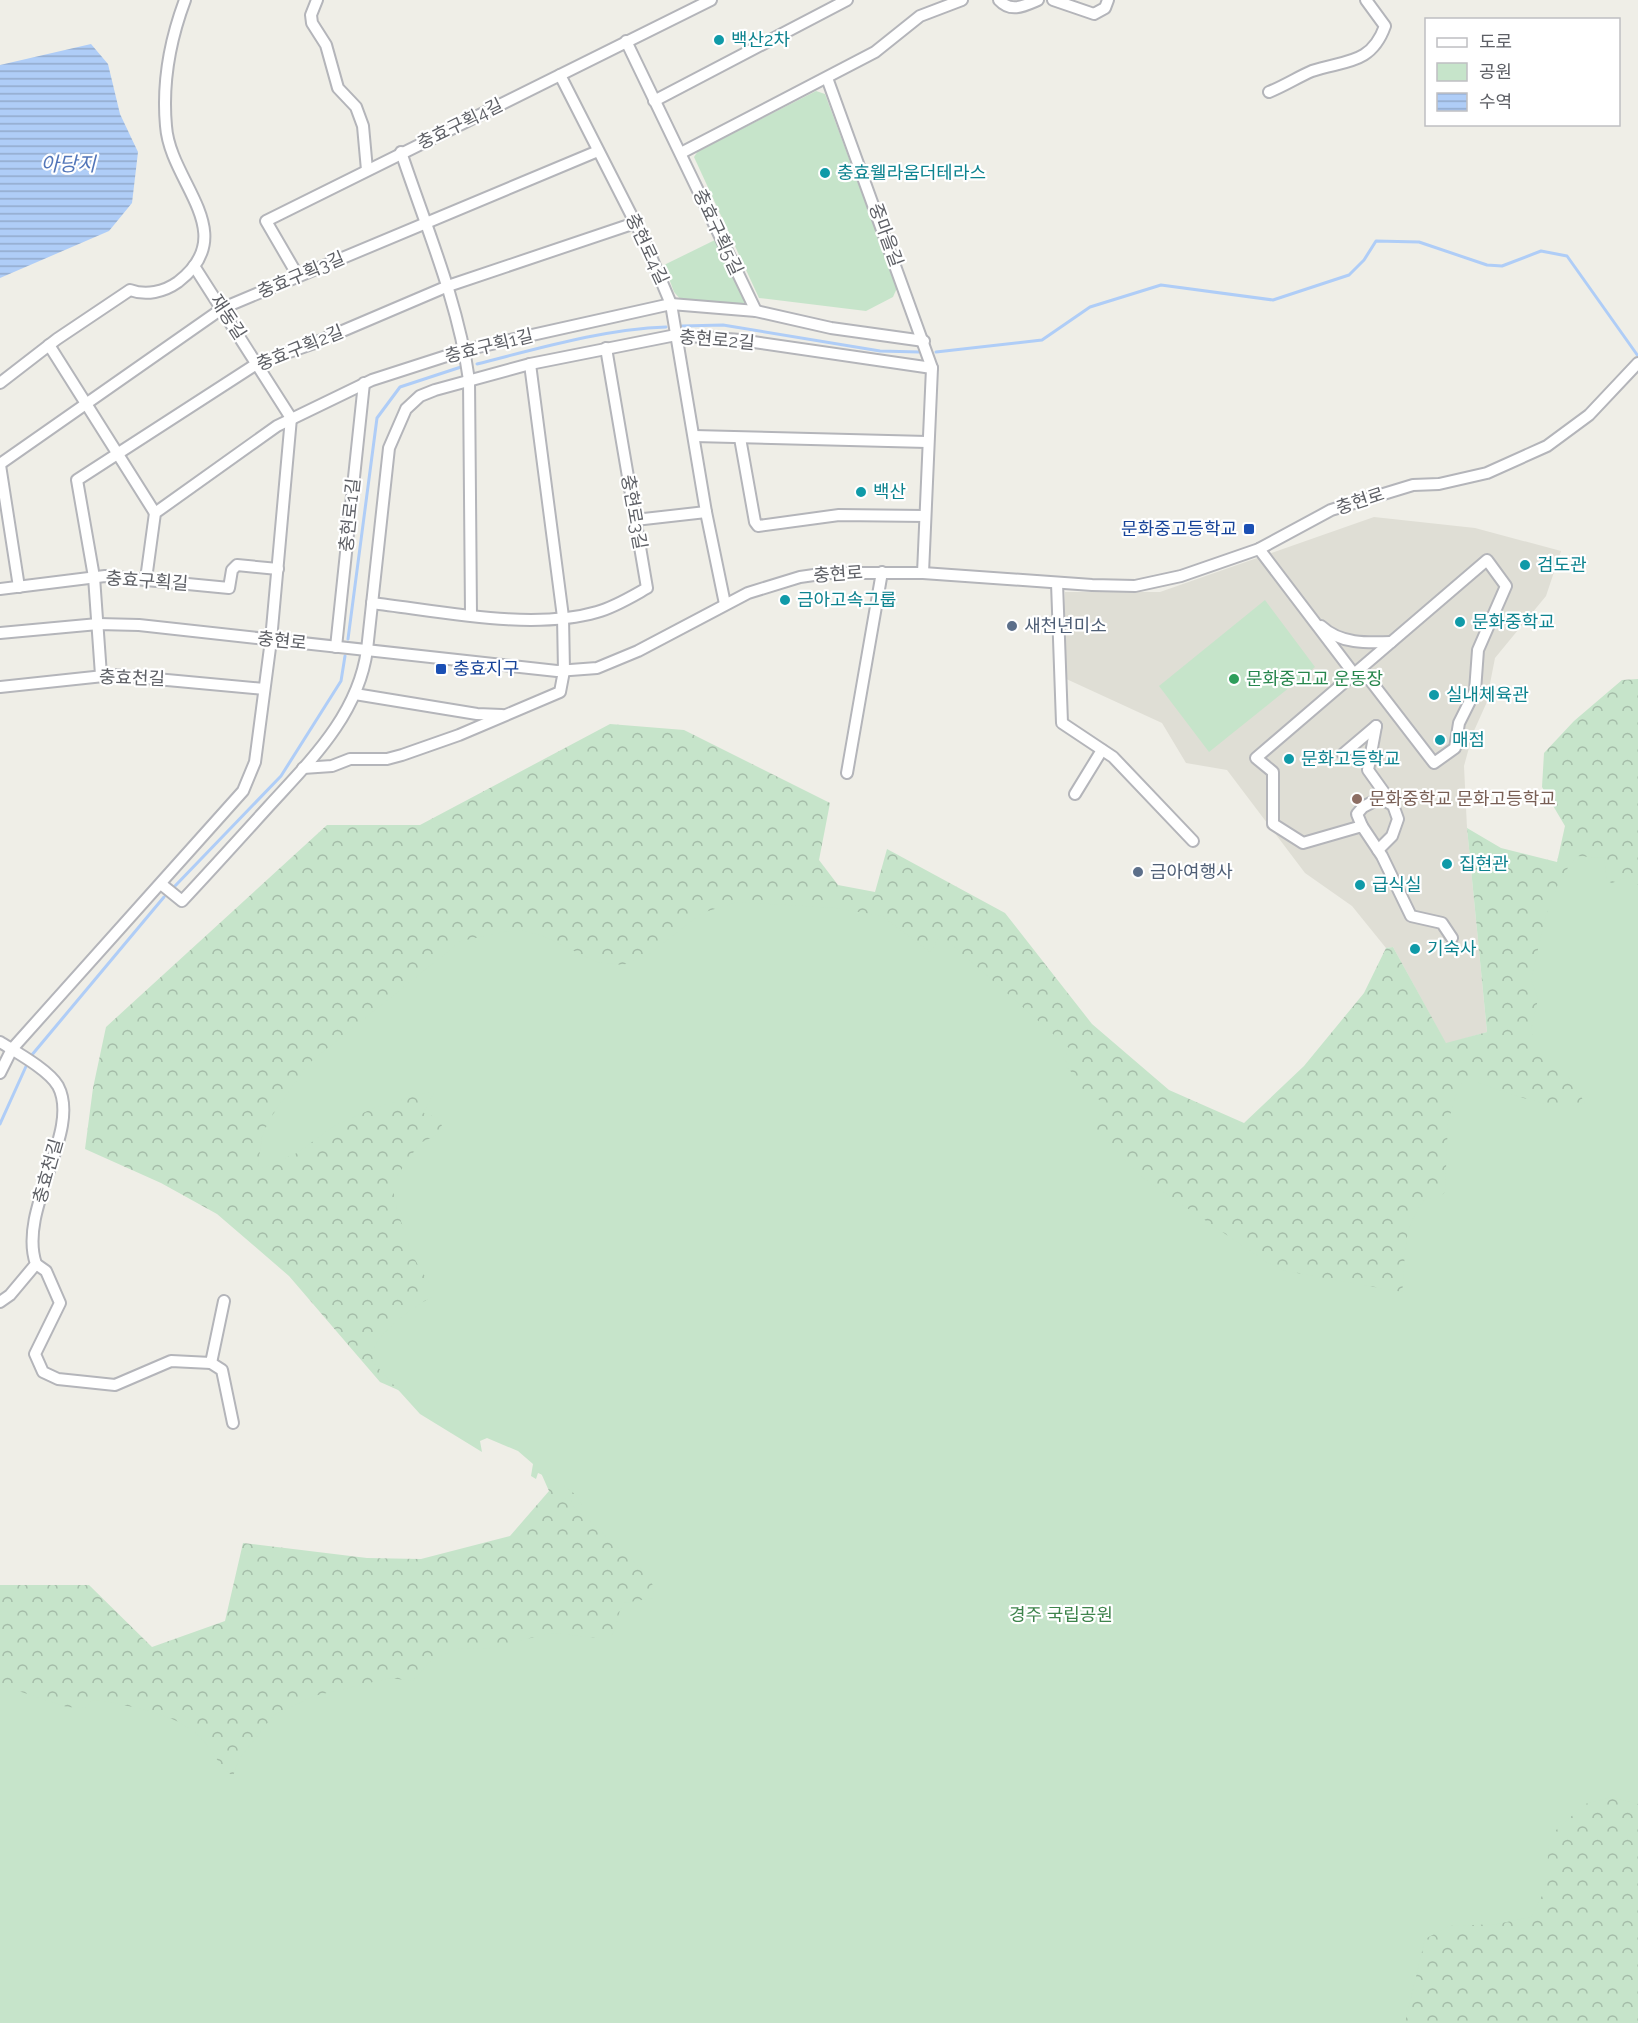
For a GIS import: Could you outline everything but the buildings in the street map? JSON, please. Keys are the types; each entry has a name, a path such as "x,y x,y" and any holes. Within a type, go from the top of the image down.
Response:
{"street":[{"path":"0,383 49,345 130,290 149,294 167,288 194,266 201,256 206,240 204,221 170,152 165,123 168,53 185,0"},
{"path":"317,0 311,15 312,23 326,45 338,88 356,107 363,126 367,170"},
{"name":"충효구획4길","path":"298,276 266,221 711,0"},
{"path":"654,101 847,0"},
{"path":"681,153 875,52 920,16 962,0"},
{"path":"999,0 1004,5 1017,8 1035,1"},
{"path":"1053,0 1094,14 1105,8 1108,0"},
{"path":"1269,92 1312,71 1362,58 1373,48 1385,26 1366,0"},
{"name":"충효구획5길","path":"626,41 756,311"},
{"name":"충현로4길","path":"560,75 635,223 671,304 706,512 725,604"},
{"name":"중마을길","path":"827,78 932,368 923,573"},
{"name":"충효구획3길","path":"20,586 0,464 223,308 598,151"},
{"path":"401,152 448,286 465,350 469,380 471,614"},
{"name":"충효구획2길","path":"94,577 77,480 117,453 258,363 312,344 448,286 635,223"},
{"name":"재동길","path":"194,266 223,308 291,418"},
{"name":"충효구획1길","path":"155,513 291,418 364,383 465,350 671,304 756,311 831,328 924,341"},
{"name":"충현로2길","path":"303,768 333,732 355,694 364,670 386,467 394,434 406,409 420,396 530,364 675,335 740,340 932,368"},
{"path":"49,345 155,513 146,579"},
{"name":"충현로3길","path":"372,603 537,620 598,612 647,588 606,348"},
{"name":"충현로","path":"0,633 98,624 139,625 564,671 597,668 616,661 725,604 800,577 828,573 923,573 1135,586 1181,576 1259,549 1331,510 1413,485 1439,484 1487,473 1547,446 1589,415 1638,363"},
{"path":"160,884 182,902 303,768 332,766 350,759 387,759 402,755 560,692 564,671 563,617 530,364"},
{"name":"충현로1길","path":"336,646 364,383"},
{"path":"0,1073 12,1049 243,791 249,780 255,762 271,640 291,418"},
{"path":"694,436 927,442"},
{"path":"740,438 755,522 758,526 839,515 925,516"},
{"path":"635,520 706,512"},
{"path":"1259,549 1353,674 1370,680 1434,764 1455,748 1459,723 1476,691 1478,650 1506,586 1487,560 1353,674 1256,758 1273,772 1273,824 1303,843 1362,826"},
{"name":"충효구획길","path":"0,589 94,577 146,579 229,588 232,570 237,565 278,569"},
{"name":"충현로","path":"847,773 882,572"},
{"path":"94,577 101,675"},
{"path":"1057,583 1062,723 1113,757 1193,841"},
{"path":"1309,614 1327,631 1359,644 1392,642"},
{"name":"충효천길","path":"0,687 101,675 137,675 264,689"},
{"path":"355,694 477,714 508,714"},
{"path":"1342,754 1376,726 1368,770 1393,805 1398,819 1392,836 1378,850"},
{"path":"1075,794 1102,750"},
{"path":"1393,805 1380,798 1371,801 1357,814 1411,915 1442,923 1452,938"},
{"name":"충효천길","path":"0,1042 57,1084 64,1101 62,1122 41,1192 32,1239 36,1264"},
{"path":"0,1302 36,1264 46,1271 60,1303 35,1354 43,1372 58,1379 115,1385 171,1361 211,1363 222,1370 233,1423"},
{"path":"211,1363 224,1301"}],"shaded area":[{"name":"문화중학교 문화고등학교","path":"1374,517 1475,528 1561,551 1546,596 1495,658 1486,704 1473,733 1464,766 1467,828 1487,1032 1446,1044 1393,947 1386,948 1352,906 1305,873 1227,770 1186,763 1162,723 1062,677 1065,592 1160,592"}],"green space":[{"path":"816,91 825,94 897,288 893,297 866,311 759,298 694,157 698,151"},
{"path":"717,239 748,305 682,301 674,292 664,265"},
{"name":"문화중고교 운동장","path":"1265,600 1315,667 1209,752 1159,686"},
{"name":"경주 국립공원","path":"1638,679 1638,2023 0,2023 0,1585 89,1585 152,1647 225,1621 243,1543 367,1558 421,1559 510,1536 549,1491 530,1448 380,1382 289,1276 217,1214 161,1183 85,1149 93,1088 106,1027 327,825 420,825 610,724 684,730 830,803 819,860 838,885 875,892 887,849 1005,913 1092,1024 1169,1090 1244,1123 1304,1066 1364,993 1386,948 1393,947 1446,1043 1487,1032 1467,828 1501,848 1557,862 1565,826 1542,787 1544,753 1574,721 1622,680"},
{"name":"경주 국립공원","path":"1577,856 1604,858 1607,881 1612,883 1628,877 1638,885 1638,1804 1611,1797 1585,1804 1555,1831 1549,1843 1545,1890 1531,1917 1497,1924 1449,1926 1425,1939 1405,2023 0,2023 0,1685 67,1707 85,1708 91,1701 100,1700 166,1716 200,1737 223,1768 233,1776 239,1759 274,1715 314,1696 390,1678 413,1681 432,1659 458,1649 490,1648 551,1633 599,1638 611,1636 624,1603 653,1598 654,1587 644,1571 564,1498 582,1505 575,1494 538,1473 536,1479 531,1476 533,1464 518,1451 487,1438 480,1441 482,1452 420,1414 373,1362 373,1350 392,1325 436,1295 411,1253 394,1199 394,1180 420,1143 437,1135 442,1126 438,1118 423,1113 434,1093 429,1092 374,1108 334,1126 297,1153 260,1169 258,1165 262,1137 269,1120 308,1064 461,941 518,929 543,936 597,962 623,965 648,955 702,913 737,902 836,908 882,916 930,952 941,935 1070,1049 1063,1059 1069,1064 1065,1066 1082,1082 1080,1087 1107,1105 1092,1125 1140,1176 1268,1263 1286,1271 1402,1292 1406,1242 1412,1220 1427,1197 1437,1200 1445,1192 1448,1122 1459,1085 1471,1080 1512,1095 1544,1103 1573,1106 1585,1103 1568,1076 1534,1042 1531,1030 1538,999 1531,979 1546,915 1561,877"}],"water":[{"name":"아당지","path":"91,44 108,64 120,114 138,152 132,203 109,231 0,278 0,65"}],"waterway":[{"path":"936,352 1042,340 1090,307 1161,285 1273,300 1349,275 1364,260 1376,241 1419,242 1487,265 1502,266 1541,251 1567,256 1638,356"},
{"path":"682,326 723,325 880,351 919,352"},
{"path":"477,364 595,336 666,327"},
{"path":"348,639 377,418 400,387 461,367"},
{"path":"175,886 281,776 341,681 345,656"},
{"path":"31,1056 164,897"},
{"path":"0,1124 28,1062"}],"place":[{"name":"백산2차","path":"719,40"},
{"name":"충효웰라움더테라스","path":"825,173"},
{"name":"백산","path":"861,492"},
{"name":"문화중고등학교","path":"1249,529"},
{"name":"검도관","path":"1525,565"},
{"name":"금아고속그룹","path":"785,600"},
{"name":"문화중학교","path":"1460,622"},
{"name":"새천년미소","path":"1012,626"},
{"name":"충효지구","path":"441,669"},
{"name":"문화중고교 운동장","path":"1234,679"},
{"name":"실내체육관","path":"1434,695"},
{"name":"매점","path":"1440,740"},
{"name":"문화고등학교","path":"1289,759"},
{"name":"문화중학교 문화고등학교","path":"1357,799"},
{"name":"집현관","path":"1447,864"},
{"name":"금아여행사","path":"1138,872"},
{"name":"급식실","path":"1360,885"},
{"name":"기숙사","path":"1415,949"}]}
